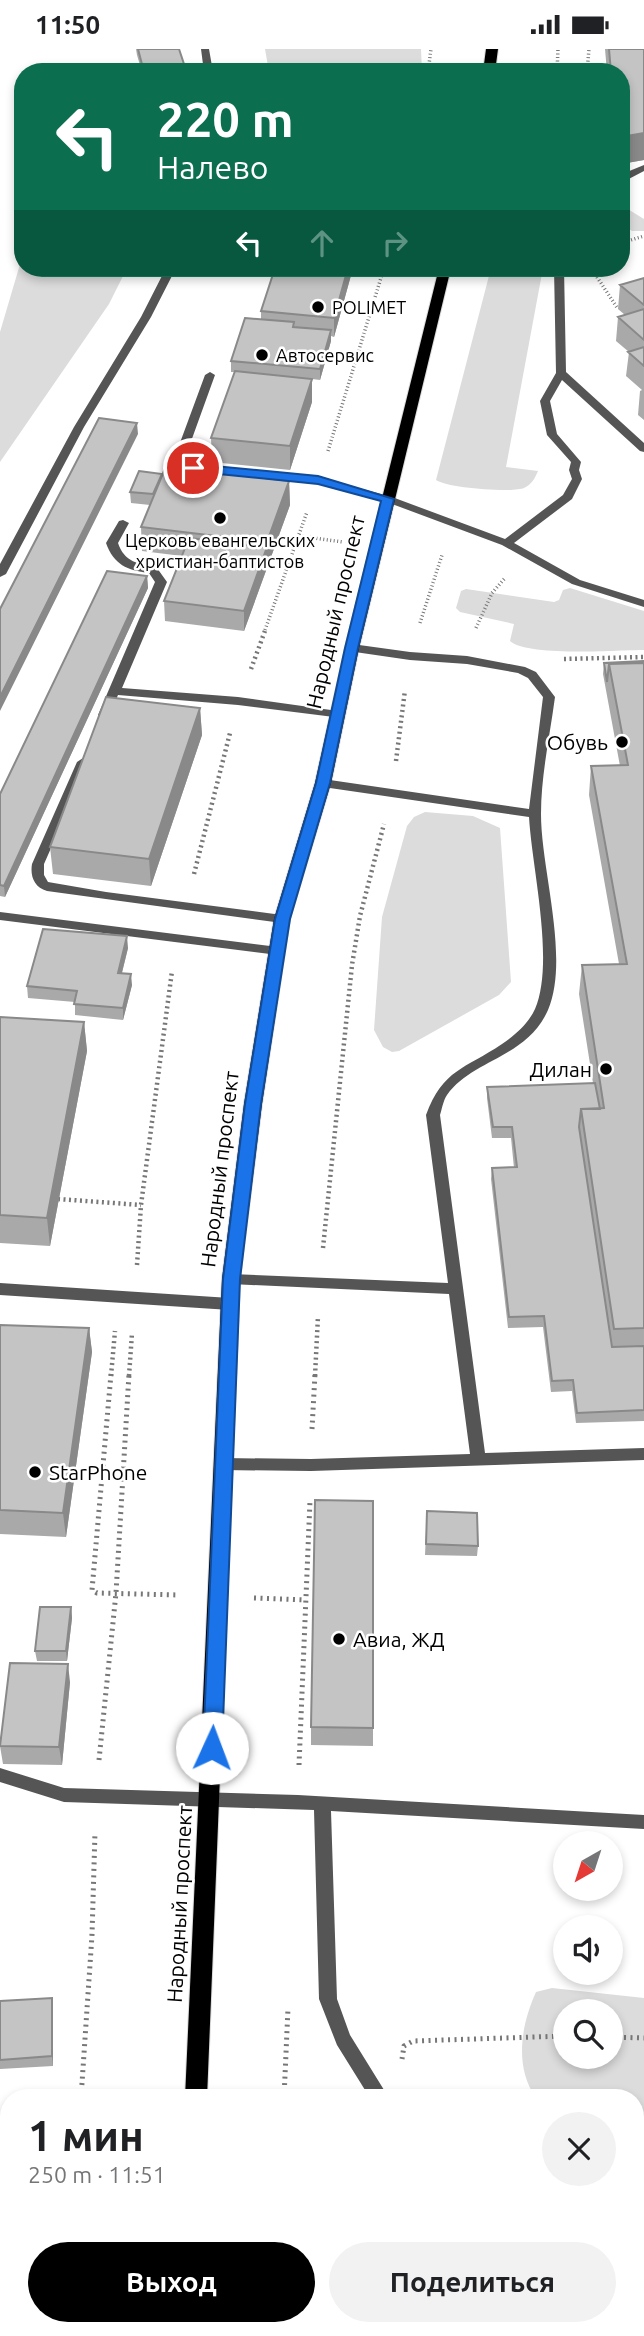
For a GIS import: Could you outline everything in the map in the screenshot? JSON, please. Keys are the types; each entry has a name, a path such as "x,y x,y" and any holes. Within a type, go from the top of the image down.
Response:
{"main road":[{"name":"Народный проспект","path":"195,2089 230,1304 253,1104 282,919 323,783 352,648 443,277"}],"lane":[{"path":"0,574 79,427 146,317 166,277"},
{"path":"506,543 568,497 575,487 576,462 552,436 545,401 561,373 559,277"},
{"path":"561,373 644,449"},
{"path":"210,375 179,459 193,468 318,480 388,499 506,543 576,582 644,604"},
{"path":"98,728 161,582 153,570 133,566 116,555 112,543 123,523"},
{"path":"352,648 467,660 521,670 541,684 549,697 535,814 549,973 544,1003 533,1023 508,1048 464,1074 442,1092 433,1115 478,1459"},
{"path":"115,691 238,701 338,715"},
{"path":"87,753 38,865 36,873 41,883 47,887 103,897 186,905 282,919"},
{"path":"323,783 535,814"},
{"path":"0,916 177,936 278,951"},
{"path":"232,1279 456,1289"},
{"path":"0,1289 230,1304"},
{"path":"223,1464 311,1465 644,1454"},
{"path":"0,1775 64,1795 298,1802 644,1822"},
{"path":"322,1804 328,1999 343,2039 374,2089"}],"path":[{"path":"186,905 238,701 318,480 381,277"},
{"path":"597,277 618,309"},
{"path":"298,1802 319,1283 352,965 359,916 393,792 410,656 443,550"},
{"path":"482,616 492,593"},
{"path":"82,2089 92,1935 95,1797 116,1593 141,1205 177,936"},
{"path":"58,1199 141,1205"},
{"path":"92,1590 116,1326"},
{"path":"284,2089 289,2004"},
{"path":"401,2065 404,2046 413,2041 553,2036"},
{"path":"623,2037 644,2038"}],"shaded area":[{"path":"265,49 421,49 422,63 267,63"},
{"path":"630,210 644,219 644,231 632,231"},
{"path":"16,277 122,277 109,304 0,462 0,332"},
{"path":"489,277 541,277 506,467 538,471 529,485 517,489 466,487 436,480"},
{"path":"570,588 644,611 644,650 553,651 520,646 510,641 514,624 460,612 456,608 461,591 466,589 554,602 559,600 563,590"},
{"path":"425,812 473,816 500,828 511,982 499,995 399,1051 392,1052 383,1047 374,1030 382,917 407,826 414,817"},
{"path":"552,1988 644,1998 644,2089 531,2089 522,2060 527,2018 536,1992"}],"building":[{"path":"138,49 179,49 184,63 142,63"},
{"path":"609,49 644,49 644,133 630,135 630,63 610,63"},
{"path":"272,277 345,277 334,318 261,311"},
{"path":"644,278 644,305 620,285"},
{"path":"644,309 644,340 618,317"},
{"path":"245,318 294,322 293,327 331,330 320,369 231,361"},
{"path":"644,347 644,366 628,352"},
{"path":"235,371 312,379 290,446 211,438"},
{"path":"99,418 137,423 0,697 0,609"},
{"path":"166,466 289,481 267,542 141,527"},
{"path":"139,471 162,474 153,494 130,492"},
{"path":"189,538 267,547 244,611 164,601"},
{"path":"107,571 147,576 4,886 0,885 0,794"},
{"path":"644,661 609,664 607,682 604,663"},
{"path":"644,663 644,1328 614,1329 581,1109 604,1108 582,965 627,964 591,766 628,765 609,664"},
{"path":"106,697 200,708 149,859 50,847"},
{"path":"43,929 127,936 118,973 131,974 123,1008 74,1004 77,991 27,986"},
{"path":"0,1017 84,1022 47,1218 0,1215"},
{"path":"595,1083 600,1109 581,1109 579,1127 612,1347 644,1346 644,1410 577,1413 573,1380 552,1381 544,1316 509,1317 492,1168 517,1167 512,1127 493,1127 487,1087"},
{"path":"0,1325 89,1328 63,1513 0,1510"},
{"path":"315,1500 373,1501 373,1728 311,1727"},
{"path":"427,1511 477,1513 478,1546 426,1544"},
{"path":"40,1607 71,1607 66,1651 35,1651"},
{"path":"10,1663 68,1664 59,1747 0,1746"},
{"path":"52,1998 52,2056 0,2060 0,2001"}],"place":[{"name":"POLIMET","path":"318,307"},
{"name":"Автосервис","path":"262,355"},
{"name":"Церковь евангельских христиан-баптистов","path":"220,518"},
{"name":"Обувь","path":"622,742"},
{"name":"Дилан","path":"606,1069"},
{"name":"StarPhone","path":"35,1472"},
{"name":"Авиа, ЖД","path":"339,1639"}],"route":[{"path":"193,468 318,480 388,499 323,783 282,919 253,1104 232,1279 212,1748"}]}
